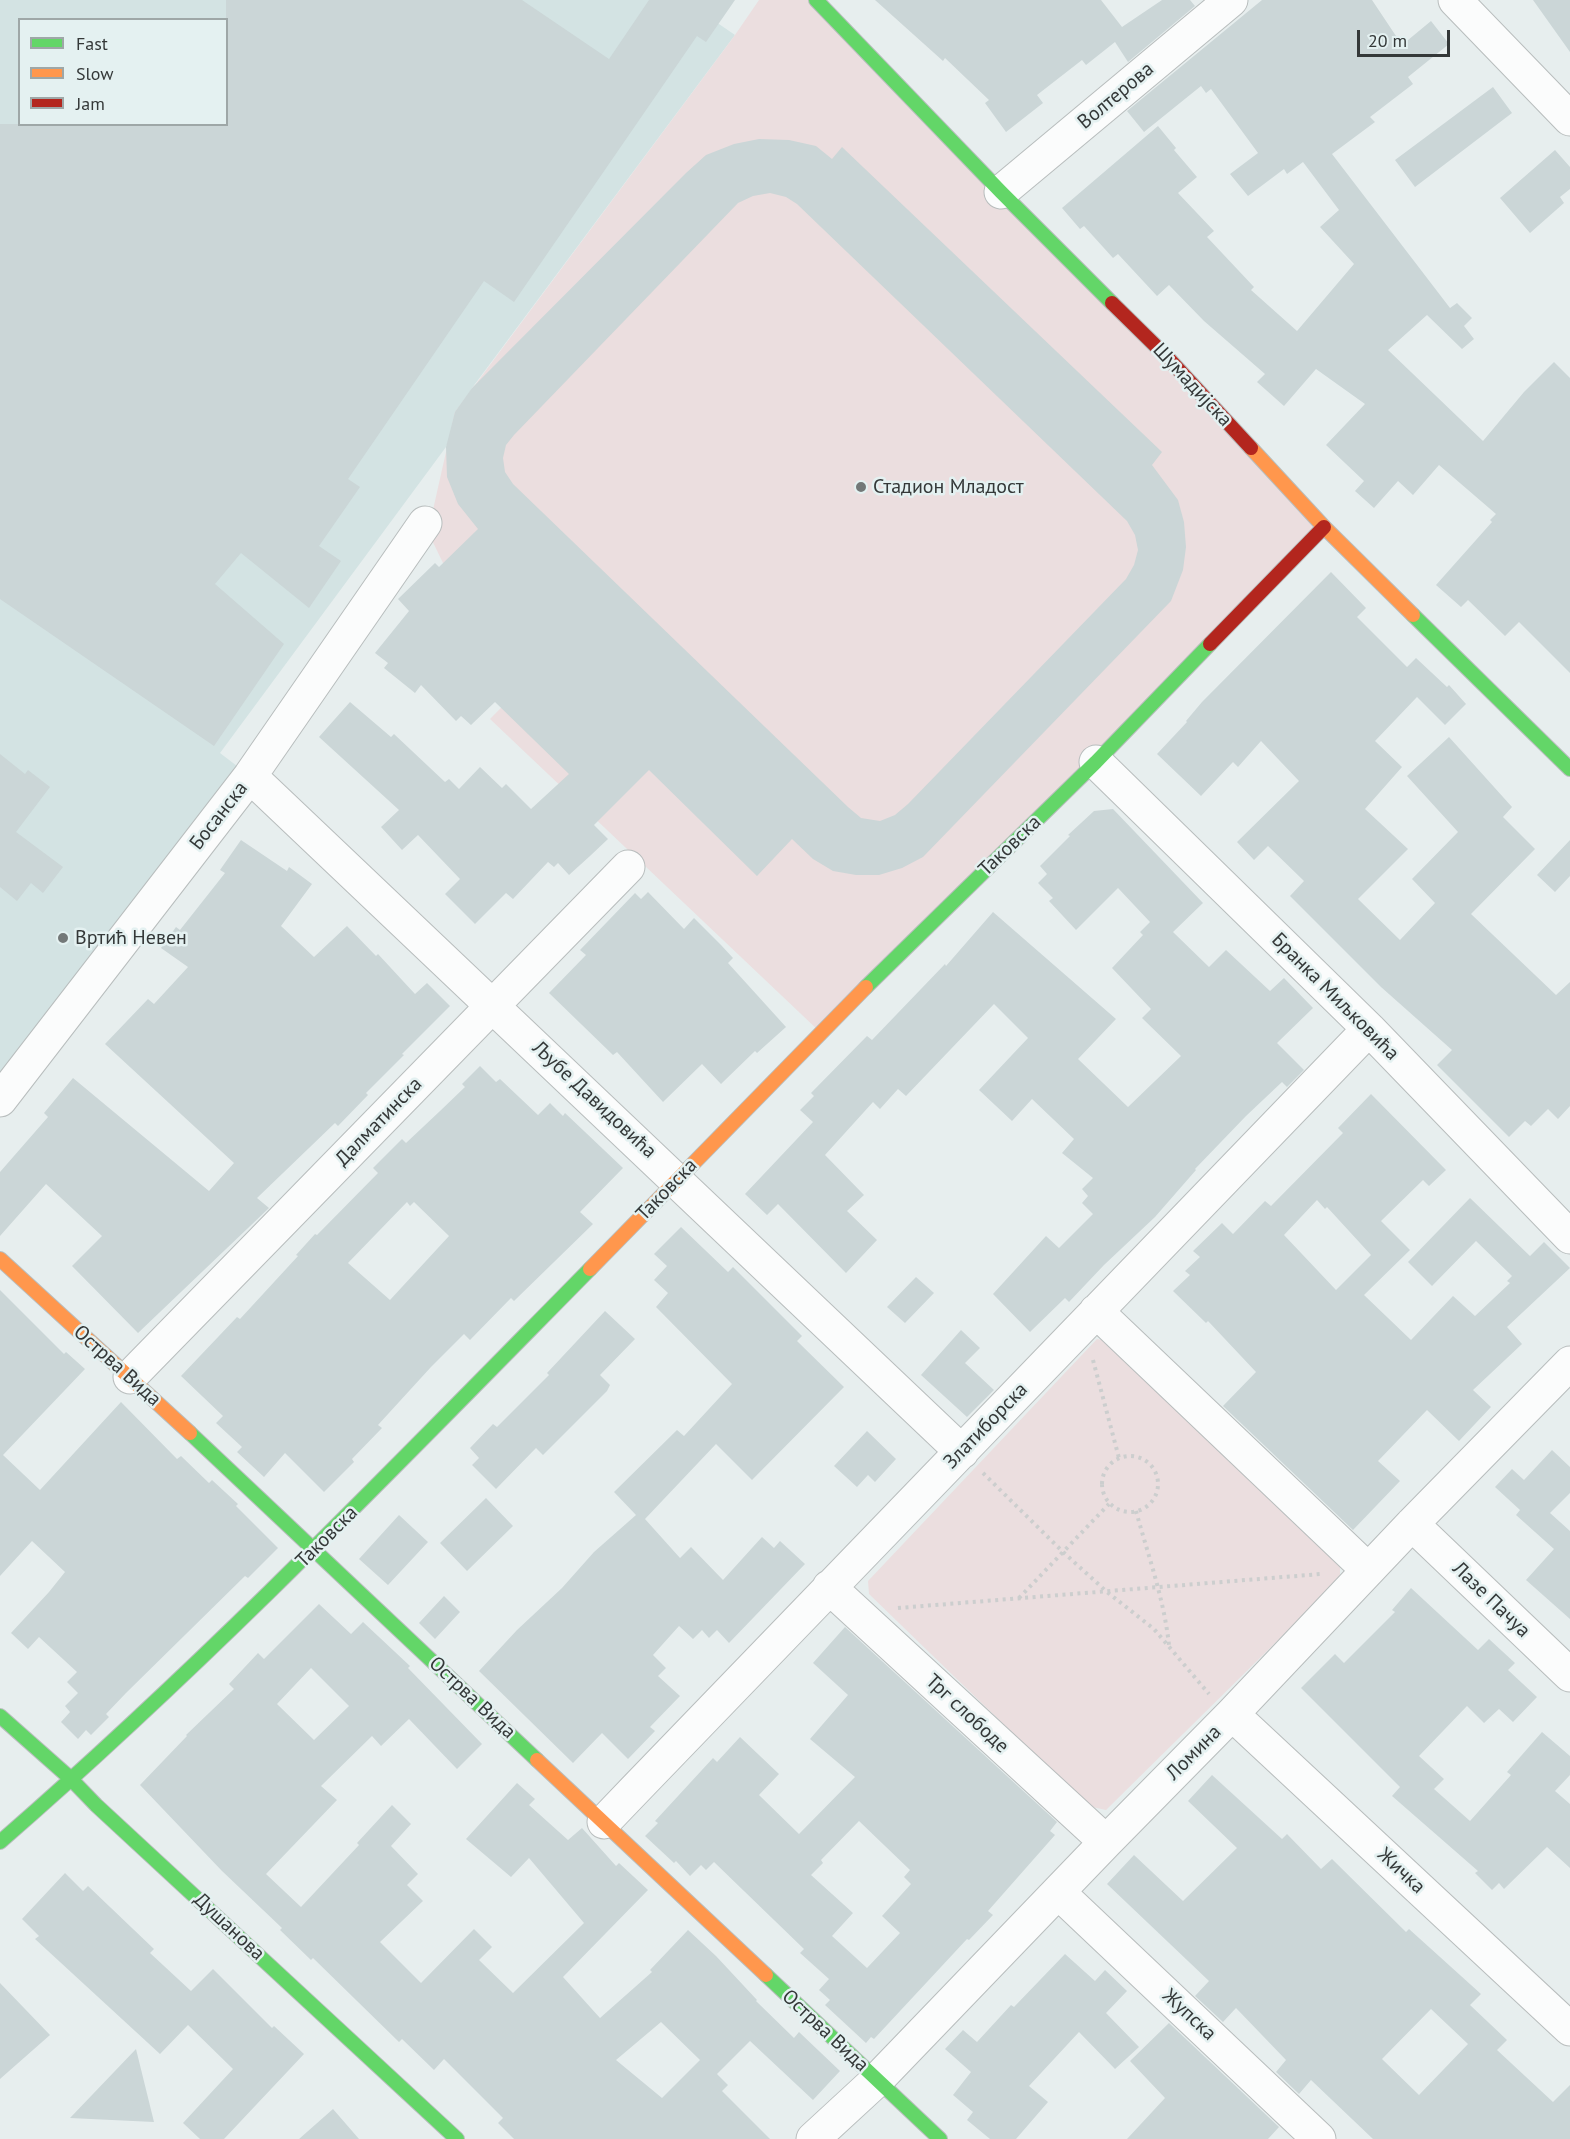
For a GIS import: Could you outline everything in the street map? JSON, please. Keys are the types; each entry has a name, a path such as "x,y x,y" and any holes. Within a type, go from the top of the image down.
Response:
{"street":[{"name":"Шумадијска","path":"816,0 1001,192 1167,357 1324,527 1570,769"},
{"name":"Волтерова","path":"1001,192 1231,0"},
{"path":"1455,0 1570,119"},
{"name":"Босанска","path":"0,1100 250,776 425,523"},
{"name":"Таковска","path":"0,1842 314,1550 678,1180 820,1032 1096,762 1324,527"},
{"name":"Бранка Миљковића","path":"1096,762 1369,1029 1570,1237"},
{"name":"Љубе Давидовића","path":"250,776 962,1452"},
{"name":"Далматинска","path":"130,1377 628,867"},
{"name":"Златиборска","path":"604,1822 1369,1029"},
{"name":"Острва Вида","path":"0,1259 130,1377 940,2139"},
{"path":"1090,1318 1368,1570"},
{"name":"Ломина","path":"813,2139 877,2080 1570,1363"},
{"name":"Лазе Пачуа","path":"1412,1524 1570,1675"},
{"name":"Трг слободе","path":"829,1587 1106,1842"},
{"name":"Жичка","path":"1232,1714 1570,2029"},
{"name":"Душанова","path":"0,1716 70,1778 96,1805 457,2139"},
{"name":"Жупска","path":"1058,1892 1319,2139"}],"path":[{"path":"1090,1318 1119,1458"},
{"path":"962,1452 1063,1552 1107,1592 1154,1629 1209,1693 1232,1714"},
{"path":"1133,1456 1142,1459 1155,1471 1157,1489 1149,1505 1136,1511 1123,1512 1109,1504 1103,1494 1101,1484 1108,1466 1119,1458 1133,1456"},
{"path":"1019,1599 1109,1504"},
{"path":"1136,1511 1167,1623 1169,1646"},
{"path":"856,1611 1368,1570"}],"shaded area":[{"path":"0,0 684,0 735,35 472,388 446,447 220,753 250,776 0,1100"},
{"name":"Стадион Младост","path":"759,0 816,0 1324,527 820,1032 490,719 543,665 443,563 428,532 455,412"},
{"path":"1097,1339 1112,1342 1340,1556 1340,1579 1106,1810 1088,1806 869,1594 868,1581"}],"building":[{"path":"226,0 522,0 609,59 649,0 735,0 706,42 697,36 514,302 484,281 348,479 360,487 319,546 341,561 309,608 241,553 215,584 284,644 214,746 0,599 0,124 18,124 18,126 228,126 228,18 226,18"},
{"path":"875,0 1101,0 1122,27 1162,0 1190,0 1195,6 1128,62 1115,42 1086,65 1082,60 1037,95 1043,103 1006,132 985,103 989,100 945,58 943,61"},
{"path":"1262,0 1372,0 1402,45 1431,21 1449,44 1408,77 1413,84 1370,117 1375,122 1332,154 1450,308 1457,303 1472,318 1464,326 1474,339 1462,349 1427,315 1388,350 1483,441 1524,392 1554,362 1570,378 1570,673 1519,622 1505,636 1468,600 1461,607 1436,585 1492,522 1490,520 1496,514 1439,465 1413,495 1398,481 1374,508 1355,491 1364,481 1326,445 1365,404 1316,369 1284,406 1257,382 1265,374 1204,321 1169,285 1157,296 1118,254 1113,258 1084,226 1080,229 1062,208 1158,126 1176,148 1174,150 1197,177 1178,193 1214,231 1207,237 1254,287 1251,290 1297,331 1354,264 1320,227 1339,210 1303,162 1287,174 1284,169 1248,196 1230,174 1258,153 1211,89 1206,93 1201,86 1144,132 1127,111"},
{"path":"1533,0 1570,0 1570,52"},
{"path":"1493,87 1512,113 1415,187 1395,160"},
{"path":"759,139 789,140 816,146 832,159 842,147 1162,452 1152,465 1178,500 1184,522 1186,547 1183,570 1171,601 923,857 902,868 879,875 856,875 833,871 813,859 792,839 757,876 649,770 594,825 608,839 569,875 558,863 554,867 548,862 513,899 506,893 475,924 445,894 460,879 418,835 402,850 381,827 399,810 319,737 350,702 391,737 394,734 445,782 449,779 459,789 480,767 502,788 506,784 531,809 569,774 495,702 471,725 461,716 456,721 421,685 415,693 384,668 388,663 375,653 409,611 398,599 435,563 439,567 478,529 458,504 447,477 446,447 455,412 472,388 686,173 706,155 734,144","holes":["770,193 786,197 797,204 1127,521 1135,535 1138,550 1134,565 1126,579 908,804 895,815 880,821 861,818 848,807 513,484 505,472 503,458 506,445 514,435 738,203 753,196"]},
{"path":"1555,150 1570,167 1570,189 1560,197 1564,203 1530,233 1500,198"},
{"path":"1331,572 1366,608 1357,617 1407,667 1416,658 1447,687 1449,685 1466,704 1445,725 1417,697 1375,741 1402,767 1365,809 1408,849 1358,899 1400,940 1435,903 1412,879 1458,832 1407,776 1449,737 1512,807 1503,817 1535,849 1471,914 1556,995 1570,982 1570,1106 1558,1119 1548,1109 1531,1126 1525,1121 1509,1137 1437,1065 1452,1050 1381,987 1290,896 1304,881 1268,846 1254,860 1237,842 1299,781 1261,741 1238,767 1233,762 1201,796 1157,754 1202,702"},
{"path":"0,754 25,774 28,770 50,787 16,832 63,867 43,893 31,883 17,901 0,887"},
{"path":"1113,809 1203,903 1173,932 1209,967 1226,950 1270,991 1284,978 1313,1008 1277,1043 1304,1070 1287,1087 1282,1082 1246,1116 1195,1169 1155,1217 1069,1302 1065,1298 1030,1332 993,1294 1046,1236 1059,1248 1093,1214 1082,1203 1088,1196 1082,1189 1093,1178 1062,1153 1074,1139 1032,1099 1012,1121 979,1090 1028,1038 994,1004 906,1096 898,1089 880,1109 873,1102 825,1155 864,1195 847,1211 877,1240 846,1273 778,1204 767,1215 745,1194 813,1122 800,1110 814,1096 811,1093 867,1036 872,1040 945,964 946,966 993,912 1116,1019 1078,1059 1128,1107 1181,1056 1142,1018 1151,1009 1112,968 1143,935 1140,932 1150,922 1118,888 1076,930 1049,901 1053,898 1038,883 1047,874 1040,866 1070,836 1068,835 1094,811"},
{"path":"241,840 287,871 289,867 312,884 281,926 314,957 347,926 376,956 378,954 415,994 427,983 450,1006 402,1054 404,1055 366,1093 368,1095 338,1126 335,1123 257,1198 269,1208 138,1333 72,1266 102,1236 46,1184 0,1236 0,1172 48,1117 44,1113 73,1078 209,1191 234,1163 105,1044 148,999 154,1004 188,967 161,948 176,927 180,930 225,873 220,870"},
{"path":"1570,840 1570,876 1555,892 1537,875"},
{"path":"648,892 684,929 694,918 733,958 728,963 786,1027 757,1053 755,1051 721,1084 702,1064 663,1102 617,1052 613,1055 549,993 586,955 580,950 635,893 641,899"},
{"path":"480,1066 496,1082 500,1079 538,1115 550,1103 563,1116 565,1113 623,1168 580,1212 593,1224 514,1301 511,1298 470,1340 464,1334 378,1425 382,1428 352,1459 354,1462 324,1492 285,1453 264,1477 237,1452 242,1447 216,1423 223,1416 181,1376 237,1317 240,1319 298,1256 296,1255 315,1234 317,1235 378,1173 373,1168 402,1139 406,1143 440,1111 465,1087 462,1084","holes":["407,1202 410,1206 414,1202 449,1236 390,1300 348,1263"]},
{"path":"1371,1094 1446,1170 1429,1186 1423,1180 1381,1221 1410,1250 1364,1295 1411,1340 1453,1296 1475,1316 1510,1283 1507,1281 1512,1276 1476,1241 1432,1286 1408,1262 1470,1198 1530,1256 1544,1242 1570,1268 1507,1327 1522,1344 1473,1390 1491,1407 1459,1441 1427,1410 1378,1461 1400,1481 1353,1530 1223,1406 1256,1372 1208,1321 1206,1323 1173,1291 1190,1275 1185,1271 1200,1257 1193,1251 1222,1223 1233,1234 1265,1201 1271,1206 1343,1133 1338,1128","holes":["1317,1200 1325,1209 1327,1207 1371,1255 1336,1290 1284,1235"]},
{"path":"681,1227 728,1272 733,1267 802,1336 797,1341 844,1387 752,1480 716,1444 645,1519 680,1558 691,1547 723,1580 762,1537 774,1548 780,1541 805,1564 729,1643 717,1630 709,1638 702,1630 693,1639 679,1626 653,1655 666,1668 658,1676 680,1696 650,1727 655,1731 628,1759 602,1733 573,1763 479,1671 517,1630 562,1588 594,1552 636,1515 614,1492 677,1430 684,1436 732,1384 656,1307 668,1293 654,1280 667,1266 654,1254"},
{"path":"916,1277 934,1293 905,1323 887,1307"},
{"path":"0,1290 64,1354 66,1352 85,1369 3,1455 40,1490 121,1402 177,1459 181,1456 209,1483 212,1480 238,1504 236,1506 278,1548 248,1578 245,1576 126,1693 106,1714 109,1717 91,1735 86,1730 78,1739 61,1722 70,1712 65,1706 78,1693 67,1682 77,1672 39,1637 28,1649 11,1633 65,1572 32,1541 0,1576"},
{"path":"605,1311 635,1339 600,1375 610,1385 607,1391 543,1455 536,1448 496,1489 472,1465 479,1458 470,1448 493,1424 497,1427 549,1375 547,1373"},
{"path":"961,1330 980,1348 965,1363 994,1390 967,1417 921,1375"},
{"path":"867,1431 896,1459 875,1482 868,1475 857,1487 834,1466"},
{"path":"1552,1450 1570,1467 1570,1493 1550,1513 1570,1531 1570,1619 1526,1580 1554,1549 1516,1515 1520,1510 1495,1487 1512,1469 1524,1480"},
{"path":"486,1498 513,1526 467,1571 440,1543"},
{"path":"399,1515 428,1542 388,1585 359,1559"},
{"path":"1411,1588 1478,1650 1489,1639 1515,1663 1508,1670 1537,1697 1513,1722 1499,1709 1484,1723 1467,1706 1419,1756 1444,1779 1434,1789 1470,1821 1511,1775 1507,1772 1542,1732 1570,1756 1570,1775 1555,1791 1570,1804 1570,1868 1547,1847 1504,1889 1499,1883 1492,1890 1475,1873 1478,1871 1392,1796 1400,1787 1301,1688 1335,1654 1344,1663 1395,1612 1392,1610"},
{"path":"444,1596 460,1612 435,1639 419,1623"},
{"path":"319,1604 351,1634 363,1622 410,1666 408,1668 482,1744 457,1769 409,1719 381,1746 372,1736 321,1786 337,1800 266,1874 301,1907 359,1845 357,1843 392,1805 411,1824 391,1846 418,1874 407,1885 423,1901 380,1942 421,1983 474,1929 492,1947 479,1960 513,1993 584,1923 529,1858 511,1877 466,1839 517,1783 535,1799 529,1805 568,1840 582,1828 616,1866 619,1863 648,1890 563,1977 600,2018 652,1972 650,1970 688,1930 794,2038 799,2032 840,2071 813,2100 750,2041 717,2074 728,2085 722,2091 770,2139 514,2139 498,2123 503,2118 444,2059 434,2070 402,2039 399,2042 313,1958 311,1960 280,1930 282,1928 222,1871 140,1785 186,1735 234,1689 229,1684 258,1653 264,1659","holes":["311,1668 349,1706 314,1740 277,1704","661,2022 700,2060 662,2098 616,2060"]},
{"path":"845,1627 1057,1822 1050,1831 1055,1835 988,1911 993,1915 969,1940 967,1939 874,2039 871,2037 866,2043 825,2005 830,2000 819,1990 829,1979 800,1953 804,1949 714,1862 706,1870 701,1865 690,1876 676,1861 674,1863 645,1836 658,1823 655,1821 713,1758 717,1762 740,1737 779,1774 759,1795 799,1834 855,1777 810,1739 848,1695 813,1663","holes":["859,1821 910,1870 904,1877 911,1884 882,1916 900,1933 867,1968 832,1936 853,1913 811,1875 823,1863 821,1860"]},
{"path":"1212,1775 1282,1839 1287,1834 1321,1869 1332,1859 1406,1932 1409,1929 1481,1994 1470,2005 1507,2040 1497,2050 1553,2102 1570,2085 1570,2139 1373,2139 1311,2080 1299,2094 1276,2072 1286,2060 1236,2008 1223,2022 1195,1996 1209,1981 1107,1884 1134,1855 1183,1901 1237,1848 1188,1801","holes":["1431,2009 1468,2044 1419,2095 1382,2059"]},
{"path":"65,1873 83,1891 88,1886 154,1949 150,1953 191,1991 213,1969 272,2028 274,2026 304,2054 224,2139 200,2139 183,2123 233,2069 188,2025 160,2054 35,1939 39,1936 22,1919"},
{"path":"1065,1954 1095,1981 1105,1970 1127,1991 1106,2013 1139,2047 1115,2069 1079,2032 1029,2086 1048,2102 1016,2139 990,2139 967,2120 973,2112 953,2095 971,2072 945,2049 963,2030 977,2042 1011,2005 1014,2007"},
{"path":"0,1983 50,2035 0,2079"},
{"path":"1169,2023 1279,2127 1268,2139 1127,2139 1165,2098 1130,2061"},
{"path":"136,2049 154,2122 70,2118"},
{"path":"333,2109 359,2139 299,2139"}],"traffic: fast":[{"path":"816,0 1001,192 1112,303"},
{"path":"1413,615 1570,769"},
{"path":"866,987 1096,762 1210,644"},
{"path":"0,1842 77,1774 227,1633 374,1489 590,1269"},
{"path":"190,1433 537,1760"},
{"path":"0,1716 70,1778 96,1805 457,2139"},
{"path":"766,1975 940,2139"}],"traffic: slow":[{"path":"1251,448 1324,527 1413,615"},
{"path":"590,1269 866,987"},
{"path":"0,1259 190,1433"},
{"path":"537,1760 766,1975"}],"traffic: jam":[{"path":"1112,303 1167,357 1251,448"},
{"path":"1210,644 1324,527"}],"place":[{"name":"Стадион Младост","path":"861,487"},
{"name":"Вртић Невен","path":"63,938"}]}
